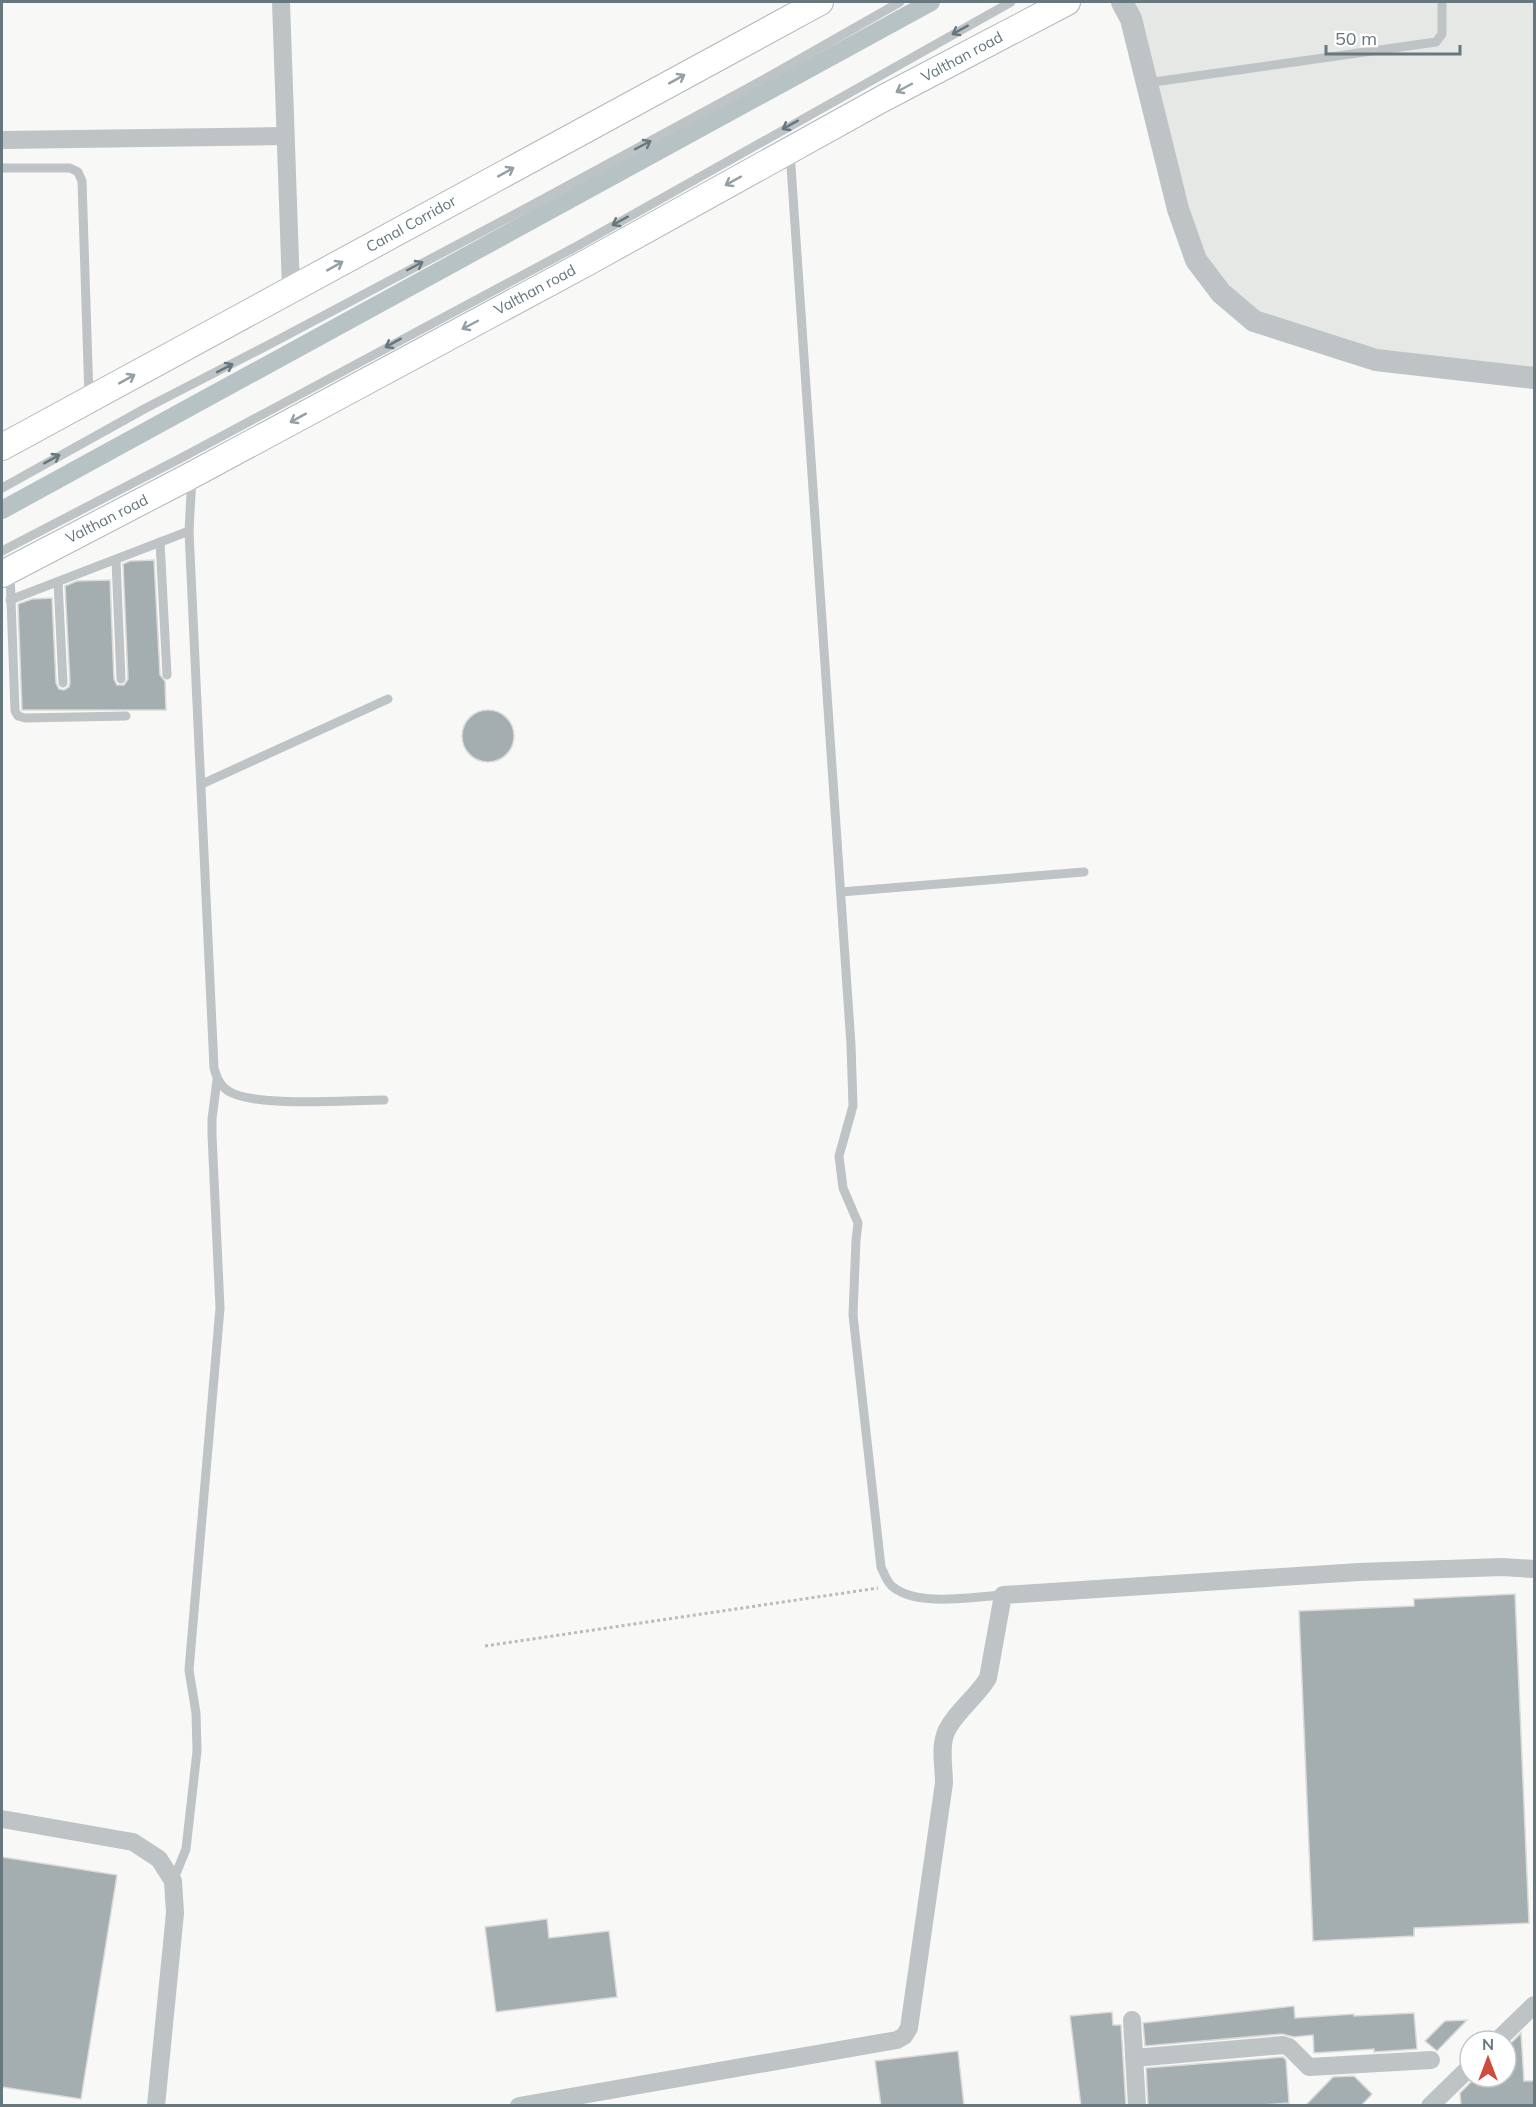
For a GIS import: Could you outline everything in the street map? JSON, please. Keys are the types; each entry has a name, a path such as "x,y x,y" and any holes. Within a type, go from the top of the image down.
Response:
{"main road":[{"name":"Canal Corridor","path":"2,447 820,2"},
{"name":"Valthan road","path":"4,565 192,475 1067,2"}],"street":[{"path":"281,2 291,289"},
{"path":"1122,2 1131,19 1178,209 1196,260 1221,293 1254,321 1376,360 1534,378"},
{"path":"2,140 285,136"},
{"path":"519,2106 549,2103 897,2040 904,2036 909,2028 944,1783 945,1732 982,1689 988,1678 1003,1595 1359,1572 1502,1567 1534,1569"},
{"path":"2,1819 132,1842 159,1859 173,1881 175,1912 156,2106"},
{"path":"1509,2029 1534,2005"},
{"path":"1132,2019 1137,2106"},
{"path":"1134,2058 1283,2044 1309,2067 1431,2060"},
{"path":"1430,2106 1458,2079"}],"lane":[{"path":"2,488 146,408 554,193 770,76 900,2"},
{"path":"126,716 25,718 18,716 15,711 10,600 4,565 183,457 579,245 1011,2"},
{"path":"1147,83 1436,42 1442,34 1442,2"},
{"path":"790,150 841,892 853,1106 839,1156 843,1188 858,1223 853,1315 882,1567 891,1586 909,1596 939,1599 1003,1595"},
{"path":"2,168 70,168 78,172 82,181 89,400"},
{"path":"173,1881 186,1849 197,1750 196,1713 189,1670 220,1308 212,1136 217,1080 214,1068 189,531 192,475"},
{"path":"10,600 189,531"},
{"path":"160,542 167,675"},
{"path":"116,560 121,679"},
{"path":"58,582 63,683"},
{"path":"202,784 387,699"},
{"path":"841,892 1084,872"},
{"path":"217,1080 230,1092 244,1097 283,1100 384,1100"}],"path":[{"path":"485,1646 891,1586"}],"shaded area":[{"path":"1132,2 1534,2 1534,370 1378,351 1257,316 1203,258"}],"building":[{"path":"154,560 160,675 165,681 166,710 22,710 18,604 32,599 52,598 56,683 59,689 64,690 69,687 70,683 65,586 77,581 110,580 114,679 117,685 124,685 128,679 123,564 130,561"},
{"path":"488,710 498,712 506,718 512,726 514,736 512,746 506,754 498,760 488,762 478,760 470,754 464,746 462,736 464,726 470,718 478,712"},
{"path":"1515,1594 1529,1923 1414,1928 1414,1936 1313,1941 1299,1611 1414,1606 1414,1599"},
{"path":"2,1857 117,1875 81,2099 2,2087"},
{"path":"547,1919 549,1938 609,1931 617,1997 496,2012 485,1927"},
{"path":"1294,2006 1295,2018 1414,2013 1417,2049 1314,2053 1313,2035 1294,2037 1282,2034 1145,2046 1143,2023"},
{"path":"1112,2012 1113,2025 1121,2025 1126,2106 1081,2106 1070,2016"},
{"path":"1467,2020 1437,2051 1425,2041 1445,2021"},
{"path":"1521,2033 1524,2081 1534,2081 1534,2106 1461,2106 1460,2093 1464,2089 1518,2089 1518,2036"},
{"path":"958,2051 964,2106 881,2106 875,2061"},
{"path":"1283,2057 1286,2060 1289,2103 1249,2106 1148,2106 1146,2068"},
{"path":"1354,2076 1372,2094 1361,2106 1305,2106 1333,2077"}],"waterway":[{"path":"2,510 931,2"}]}
